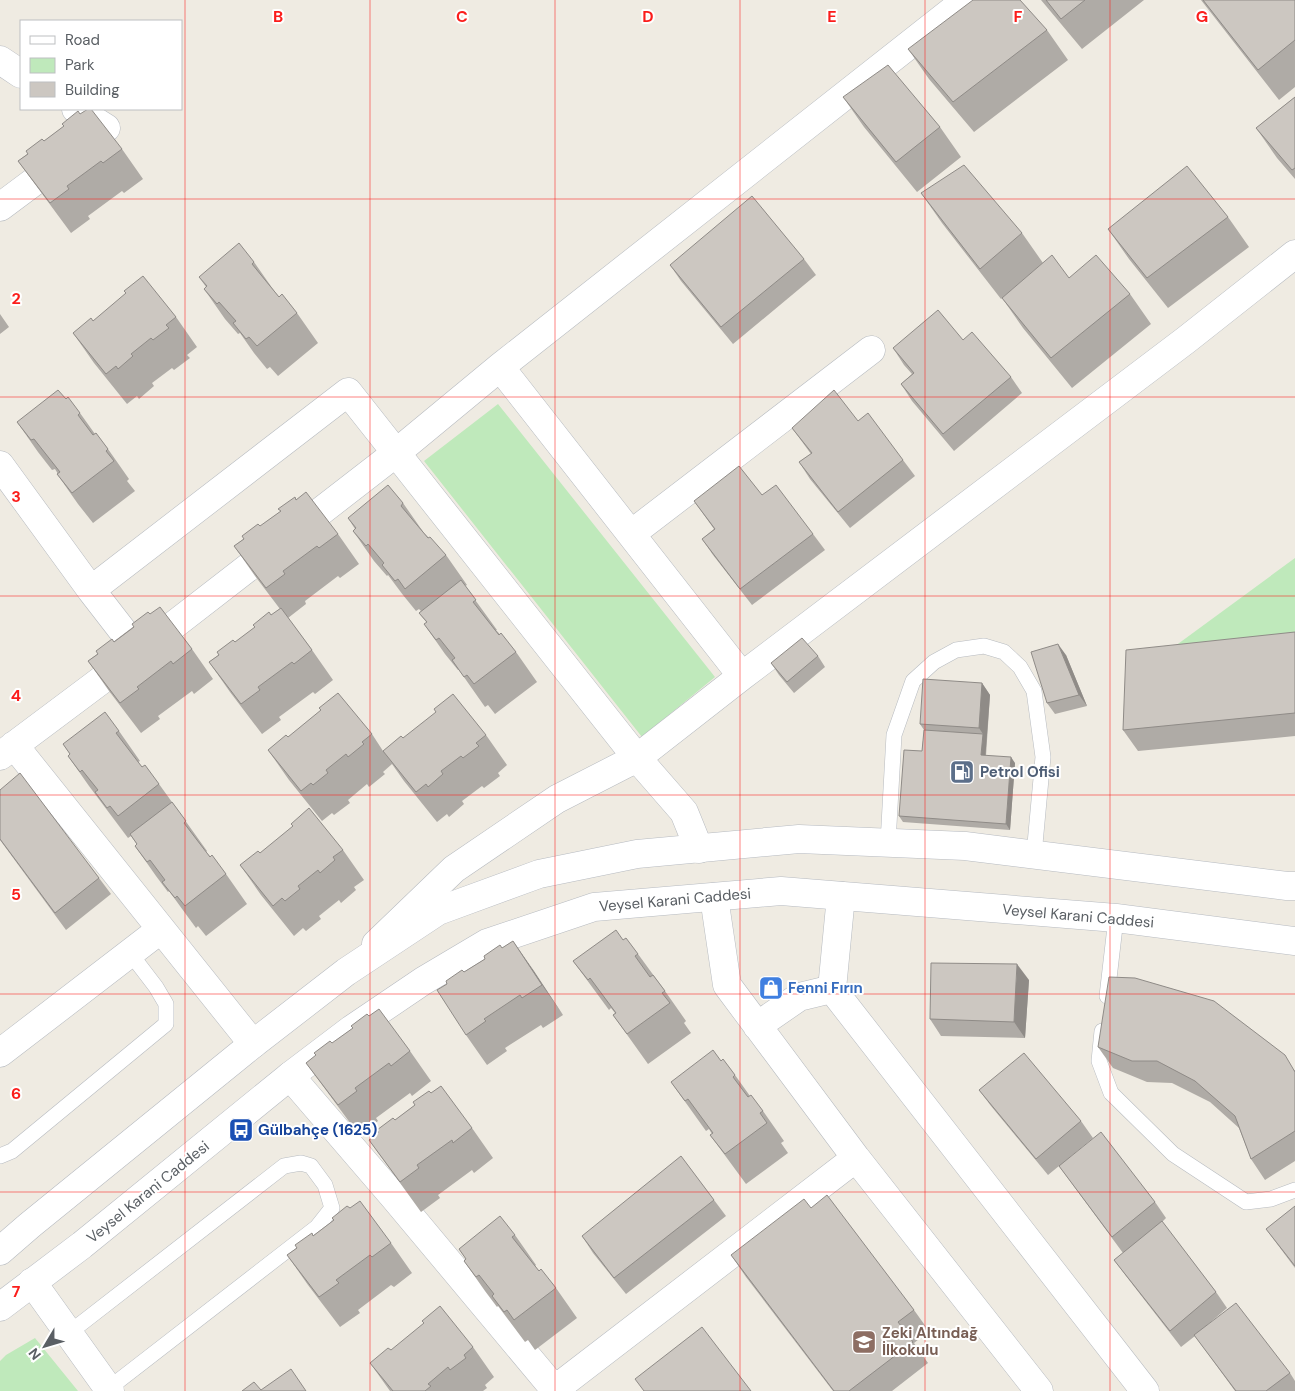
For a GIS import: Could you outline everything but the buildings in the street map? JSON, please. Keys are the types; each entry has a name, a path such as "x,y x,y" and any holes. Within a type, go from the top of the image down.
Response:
{"street":[{"path":"253,1044 160,930 7,751 139,652 396,453 500,367 966,0"},
{"path":"0,60 20,73"},
{"path":"0,207 106,128 78,110"},
{"path":"346,972 454,869 557,799 637,758 742,676 1186,340 1295,254"},
{"path":"631,534 872,350"},
{"path":"500,367 742,676"},
{"path":"91,590 348,392 637,758 684,812 699,848"},
{"path":"0,465 91,590 139,652"},
{"path":"1,1248 253,1044 346,972 438,911 539,874 637,854 799,839 965,846 1295,886"},
{"name":"Veysel Karani Caddesi","path":"0,1307 82,1245 290,1076 352,1029 415,986 487,943 594,907 781,891 1116,918 1295,941"},
{"path":"842,896 832,989 1145,1391"},
{"path":"714,897 727,985 856,1158 1038,1391"},
{"path":"0,1053 160,930"},
{"path":"757,1026 799,997 832,989"},
{"path":"290,1076 394,1196 555,1390 856,1158"},
{"path":"32,1282 109,1390"}],"lane":[{"path":"888,843 894,735 913,681 934,662 956,650 984,646 1004,652 1020,667 1034,691 1043,757 1034,855"},
{"path":"1116,918 1099,1062 1111,1093 1173,1154 1246,1202 1271,1199 1295,1190"},
{"path":"0,1156 12,1151 166,1024 166,1004 156,987 130,953"},
{"path":"68,1333 284,1166 301,1163 311,1166 325,1185 332,1208 316,1227 109,1390"}],"green space":[{"path":"498,404 715,677 642,737 424,461"},
{"path":"1295,558 1295,655 1141,671"},
{"path":"35,1338 78,1391 0,1391 0,1361 6,1355"}],"place":[{"name":"Petrol Ofisi","path":"962,772"},
{"name":"Fenni Fırın","path":"771,988"},
{"name":"Gülbahçe (1625)","path":"241,1130"},
{"name":"Zeki Altındağ İlkokulu","path":"864,1342"}]}
